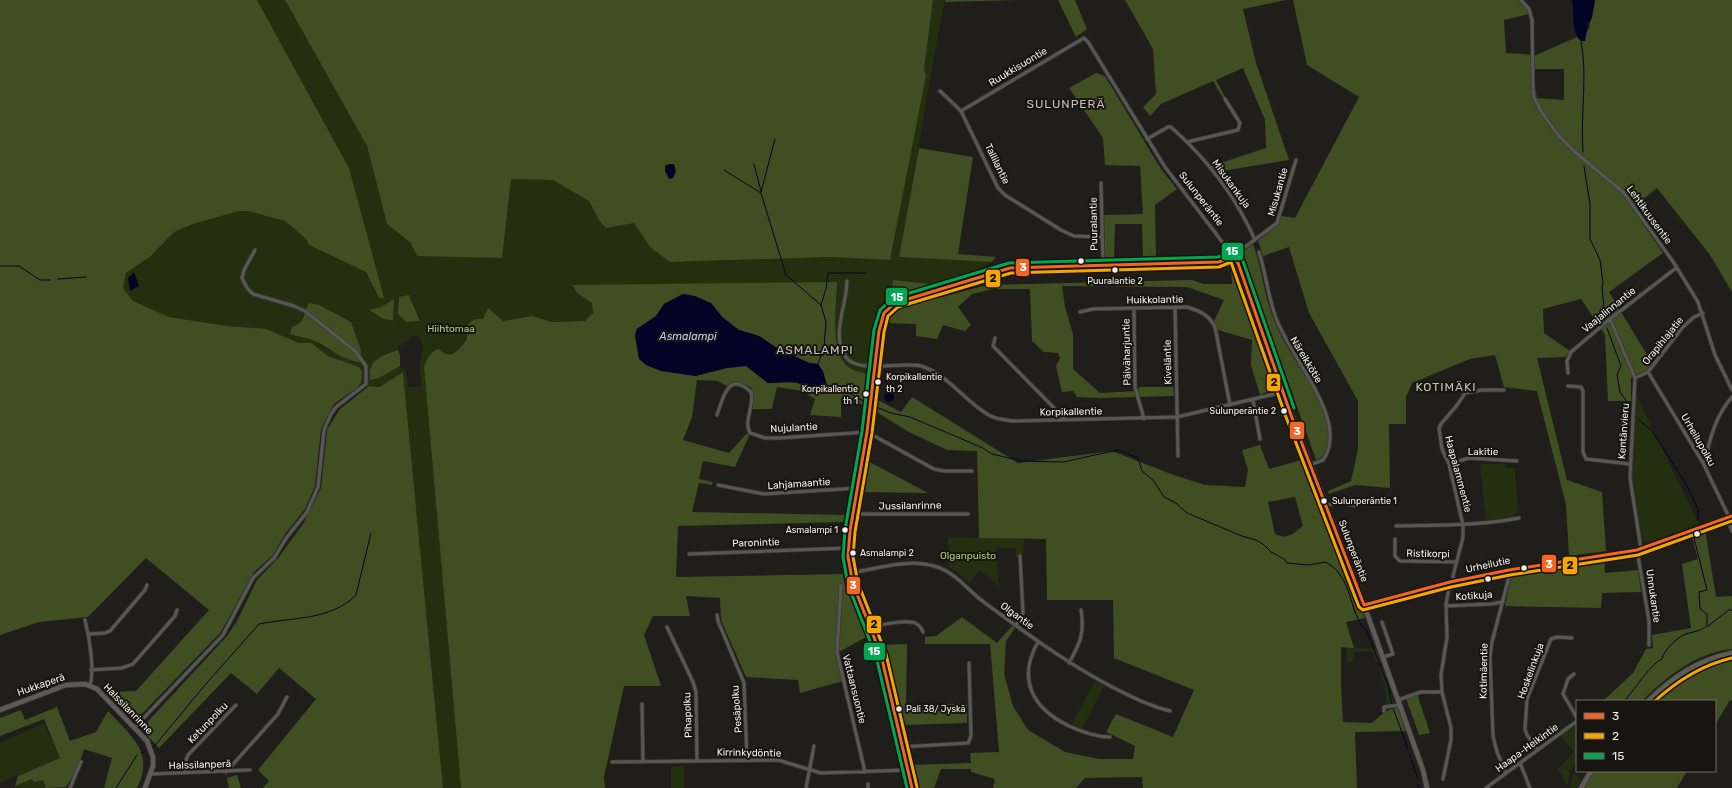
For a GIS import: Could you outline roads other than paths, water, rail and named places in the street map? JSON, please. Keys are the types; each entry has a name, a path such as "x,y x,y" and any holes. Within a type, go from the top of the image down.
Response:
{"street":[{"name":"Lehtikuusentie","path":"1521,0 1529,9 1532,20 1533,88 1534,97 1541,111 1558,135 1575,152 1623,192 1676,268 1693,294 1703,313 1715,355 1732,390"},
{"name":"Ruukkisuontie","path":"962,111 1084,38"},
{"name":"Sulunperäntie","path":"1084,38 1092,48 1147,140 1165,167 1238,263 1283,392 1383,657 1398,700 1397,705 1423,770 1426,788"},
{"name":"Tallilantie","path":"940,91 962,111 998,188 1005,195 1061,230 1074,236 1102,237"},
{"path":"1187,142 1238,130 1240,123 1225,99"},
{"name":"Misukankuja","path":"1147,140 1168,127 1171,127 1201,156 1245,218 1255,240"},
{"name":"Misukantie","path":"1233,256 1277,223 1296,160"},
{"name":"Puuralantie","path":"1102,183 1103,265"},
{"path":"136,728 224,634 253,578 274,558 287,537 307,512 318,487 324,430 331,414 336,408 366,384 366,366 355,351 305,311 294,306 253,294 248,288 242,278 244,270 255,250"},
{"name":"Näreikkötie","path":"1259,252 1275,317 1284,337 1327,413 1330,431 1330,444 1323,460 1310,465"},
{"path":"912,788 880,655 872,628 857,596 850,573 849,548 867,432 882,319 887,309 895,303 1010,268 1219,262 1233,256"},
{"name":"Vaajalinnantie","path":"1568,373 1567,361 1571,352 1610,319 1676,268"},
{"path":"847,281 839,333 842,351 848,349"},
{"name":"Kiveläntie","path":"1175,307 1178,456"},
{"name":"Huikkolantie","path":"1080,312 1093,309 1187,307 1202,312 1212,320 1215,327 1230,405"},
{"name":"Päiväharjuntie","path":"1134,308 1135,387 1144,419"},
{"name":"Orapihlajatie","path":"1635,378 1648,372 1682,328 1694,317 1703,313"},
{"name":"Kentänvieru","path":"1610,319 1635,378 1630,464 1631,494 1639,549"},
{"path":"995,338 993,346 1065,419"},
{"name":"Korpikallentie","path":"842,351 850,361 875,366 906,364 920,366 932,371 987,415 1013,421 1177,417 1283,392"},
{"name":"Urheilupolku","path":"1648,372 1702,463 1729,517 1732,532"},
{"name":"Nujulantie","path":"717,415 725,390 729,386 737,384 745,387 751,392 752,402 747,424 750,433 754,435 764,438 780,438 867,432"},
{"path":"1568,386 1581,387 1583,391 1583,452 1586,459 1630,464"},
{"name":"Haapalammentie","path":"1443,779 1451,740 1451,728 1442,692 1441,675 1447,637 1446,606 1463,537 1463,525 1449,464 1442,449 1439,436 1441,424 1465,393 1482,390 1504,390"},
{"path":"1702,463 1705,459 1712,429 1732,397"},
{"path":"1253,400 1260,439"},
{"path":"867,432 934,468 944,471 972,471"},
{"name":"Lakitie","path":"1449,464 1469,458 1517,461"},
{"name":"Lahjamaantie","path":"718,485 764,494 858,488"},
{"path":"1326,506 1337,502 1357,506"},
{"name":"Jussilanrinne","path":"854,514 968,514"},
{"name":"Urheilutie","path":"1364,606 1452,582 1509,570 1639,549 1729,517"},
{"path":"1396,526 1463,525 1491,523 1519,518"},
{"name":"Ristikorpi","path":"1395,538 1395,556 1400,561 1456,562"},
{"name":"Paronintie","path":"689,554 849,548"},
{"name":"Unnukantie","path":"1639,549 1649,621 1650,645"},
{"path":"1016,625 1023,613 1020,556"},
{"name":"Olgantie","path":"850,573 906,564 926,564 937,566 953,574 975,596 1069,663 1140,702 1170,711"},
{"name":"Kotimäentie","path":"1506,773 1497,752 1493,736 1490,657 1492,642 1510,573 1509,570"},
{"path":"89,634 105,633 110,631 148,585"},
{"name":"Vattaansuontie","path":"841,585 837,652 865,772"},
{"name":"Kotikuja","path":"1446,606 1503,602"},
{"path":"91,670 122,668 133,664 175,616 177,610"},
{"path":"1069,663 1081,640 1083,626 1081,610"},
{"name":"Pesäpolku","path":"717,614 718,621 744,683 747,759"},
{"name":"Halssilanrinne","path":"85,620 89,634 91,670 90,685 103,694 136,728 147,741 151,750 153,766 145,788"},
{"path":"1382,622 1393,654 1383,657"},
{"path":"872,628 883,624 914,623 919,625 923,632"},
{"name":"Pihapolku","path":"667,628 693,682 696,692 697,761"},
{"name":"Hoskelinkuja","path":"1538,750 1526,735 1527,699 1551,639 1558,637 1572,638"},
{"path":"1038,642 1030,655 1028,672 1030,688 1038,704 1054,718 1078,730 1101,737 1110,737"},
{"path":"1649,700 1669,681 1683,671 1711,658 1732,653"},
{"path":"902,747 968,743 971,736 969,663"},
{"path":"1574,674 1568,679 1563,694 1576,716"},
{"name":"Hukkaperä","path":"0,710 66,685 90,685"},
{"path":"1398,700 1421,692 1442,692"},
{"path":"226,772 278,714 287,698"},
{"path":"642,704 643,762"},
{"name":"Ketunpolku","path":"184,774 185,763 188,755 236,705"},
{"path":"1384,711 1384,707 1397,705"},
{"name":"Haapa-Heikintie","path":"1486,788 1576,722"},
{"path":"806,788 814,746"},
{"name":"Kirrinkydöntie","path":"612,762 747,759 778,760 821,773 908,770"},
{"path":"70,788 81,762"},
{"path":"1520,763 1530,788"},
{"name":"Halssilanperä","path":"151,774 184,774 250,770"},
{"path":"1581,788 1590,772"}],"water":[{"path":"1572,0 1595,0 1592,18 1588,24 1585,41 1581,41 1575,32"},
{"path":"674,164 676,171 673,178 669,179 665,171 665,166"},
{"path":"134,272 139,286 130,291 128,278"},
{"name":"Asmalampi","path":"683,294 695,296 711,303 722,317 739,330 759,336 777,348 809,363 818,364 823,371 827,385 819,391 794,382 768,383 746,366 727,368 695,376 661,371 646,365 639,359 635,335 637,329 656,316 664,304"},
{"path":"887,392 891,392 894,397 891,402 887,402 884,399 884,395"}],"waterway":[{"path":"1581,41 1584,68 1582,124 1583,152"},
{"path":"761,192 775,139"},
{"path":"754,164 761,191"},
{"path":"1584,166 1590,204 1590,239 1600,260 1605,318"},
{"path":"724,170 761,193 786,275 821,305 826,322 824,347 818,364"},
{"path":"0,266 19,266 40,280 50,280"},
{"path":"821,305 826,289 828,273 866,273"},
{"path":"58,279 86,277"},
{"path":"1607,328 1621,366 1617,375 1620,392 1629,405"},
{"path":"827,385 844,390 863,401"},
{"path":"874,406 891,413 910,417 983,448 992,454 1021,461 1063,462 1118,450 1138,458 1142,471 1154,481 1164,497 1176,503 1187,513 1242,536 1256,540 1271,552 1284,559 1287,563 1308,565 1326,562 1337,571 1347,587 1358,619 1367,631 1388,686 1392,705"},
{"path":"1639,420 1652,431 1686,484 1698,509 1698,520"},
{"path":"152,749 205,685 259,624 323,614 335,610 356,595 371,533"},
{"path":"1626,700 1644,676 1658,661 1662,659 1665,652 1675,641 1686,634 1707,626 1707,614 1700,609 1699,592 1707,590 1694,538 1700,534"},
{"path":"1708,626 1730,609 1732,611"},
{"path":"1393,708 1408,749"},
{"path":"1409,754 1418,779"},
{"path":"116,788 137,755"},
{"path":"1418,784 1419,788"}],"place":[{"name":"Puuralantie 2","path":"1115,270"},
{"name":"Korpikallentie th 2","path":"878,382"},
{"name":"Korpikallentie th 1","path":"866,394"},
{"name":"Sulunperäntie 2","path":"1284,411"},
{"name":"Sulunperäntie 1","path":"1324,501"},
{"name":"Asmalampi 1","path":"845,530"},
{"name":"Asmalampi 2","path":"853,553"},
{"name":"Pali 38/ Jyskä","path":"899,709"}],"district":[{"name":"SULUNPERÄ","path":"1066,104"},
{"name":"ASMALAMPI","path":"815,350"},
{"name":"KOTIMÄKI","path":"1446,387"}],"park label":[{"name":"Hiihtomaa","path":"451,329"},
{"name":"Olganpuisto","path":"968,556"}]}
